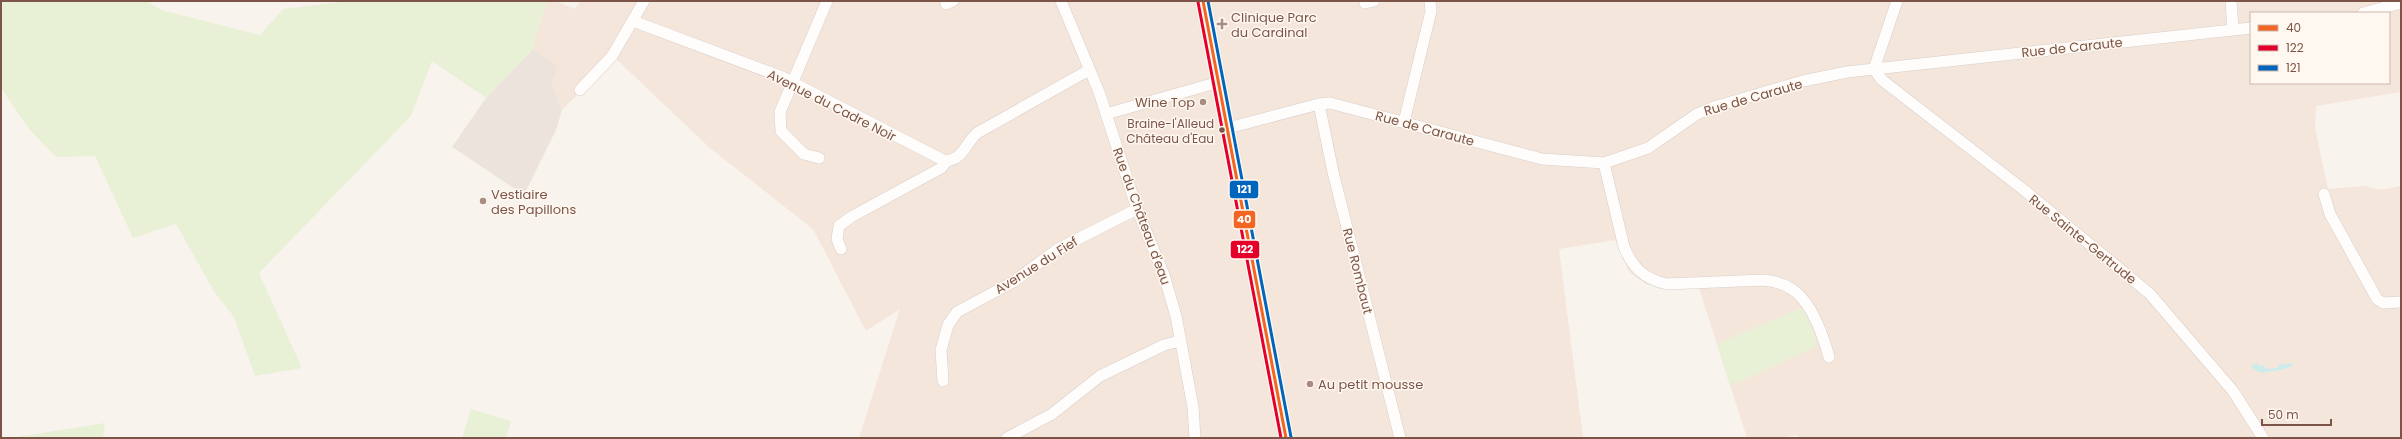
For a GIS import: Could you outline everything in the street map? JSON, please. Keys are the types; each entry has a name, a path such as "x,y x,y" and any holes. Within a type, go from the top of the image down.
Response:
{"main road":[{"path":"1203,1 1286,438"}],"street":[{"path":"580,90 612,56 644,1"},
{"path":"819,158 804,154 781,131 780,112 794,83 826,1"},
{"name":"Rue du Château d'eau","path":"1061,1 1106,114 1137,208 1164,275 1176,316 1193,407 1195,438"},
{"path":"1404,122 1431,10 1430,1"},
{"path":"1874,69 1897,1"},
{"path":"2230,1 2232,30"},
{"path":"2368,12 2401,3"},
{"name":"Avenue du Cadre Noir","path":"633,21 794,83 943,160"},
{"name":"Rue de Caraute","path":"1228,128 1319,104 1330,103 1542,159 1604,163 1648,148 1697,114 1714,107 1811,80 1847,72 2250,28"},
{"name":"Rue Sainte-Gertrude","path":"1874,69 1882,80 2018,186 2150,294 2233,392 2263,438"},
{"path":"840,249 837,239 840,226 851,217 940,168 943,160 961,155 977,133 1089,70"},
{"path":"1106,114 1219,82"},
{"name":"Rue Rombaut","path":"1319,104 1335,180 1400,438"},
{"path":"1604,163 1624,247 1628,256 1641,274 1653,281 1667,284 1764,280 1785,285 1803,299 1812,312 1829,357"},
{"path":"2324,194 2330,214 2377,299 2383,303 2401,302"},
{"name":"Avenue du Fief","path":"943,381 941,350 948,325 957,312 1013,282 1058,249 1137,208"},
{"path":"1007,438 1052,414 1100,376 1164,345 1180,341"}],"shaded area":[{"path":"548,1 555,1 575,9 581,1 1197,1 1278,438 859,438 900,309 866,331 813,229 710,148 614,57 562,110 533,49 535,36"},
{"path":"1209,1 2401,1 2401,92 2316,106 2315,128 2328,189 2365,186 2381,190 2401,186 2401,438 1798,438 1797,435 1783,438 1747,438 1699,288 1666,289 1646,284 1629,272 1615,240 1559,249 1583,438 1292,438 1287,402"},
{"path":"533,49 558,67 551,83 562,110 556,130 524,195 452,147 486,98"}],"green space":[{"path":"1,1 147,1 161,10 260,35 283,9 348,1 548,1 535,36 533,49 486,98 432,61 411,116 259,273 302,368 255,376 234,317 215,293 176,224 133,238 95,156 56,157 29,129 1,88"},
{"path":"1803,307 1816,339 1815,347 1730,386 1717,344"},
{"path":"471,409 511,421 506,438 462,438"},
{"path":"105,423 103,438 10,438"}],"water":[{"path":"2256,361 2258,366 2264,365 2266,369 2277,368 2280,363 2282,365 2292,363 2293,365 2285,369 2261,373 2252,368 2252,365 2256,364"}],"transit line":[{"name":"40","path":"1203,1 1286,438"},
{"name":"121","path":"1208,1 1291,437"},
{"name":"122","path":"1198,2 1281,438"}],"place":[{"name":"Clinique Parc du Cardinal","path":"1222,24"},
{"name":"Wine Top","path":"1203,102"},
{"name":"Braine-l'Alleud Château d'Eau","path":"1222,130"},
{"name":"Vestiaire des Papillons","path":"483,201"},
{"name":"Au petit mousse","path":"1310,384"}]}
